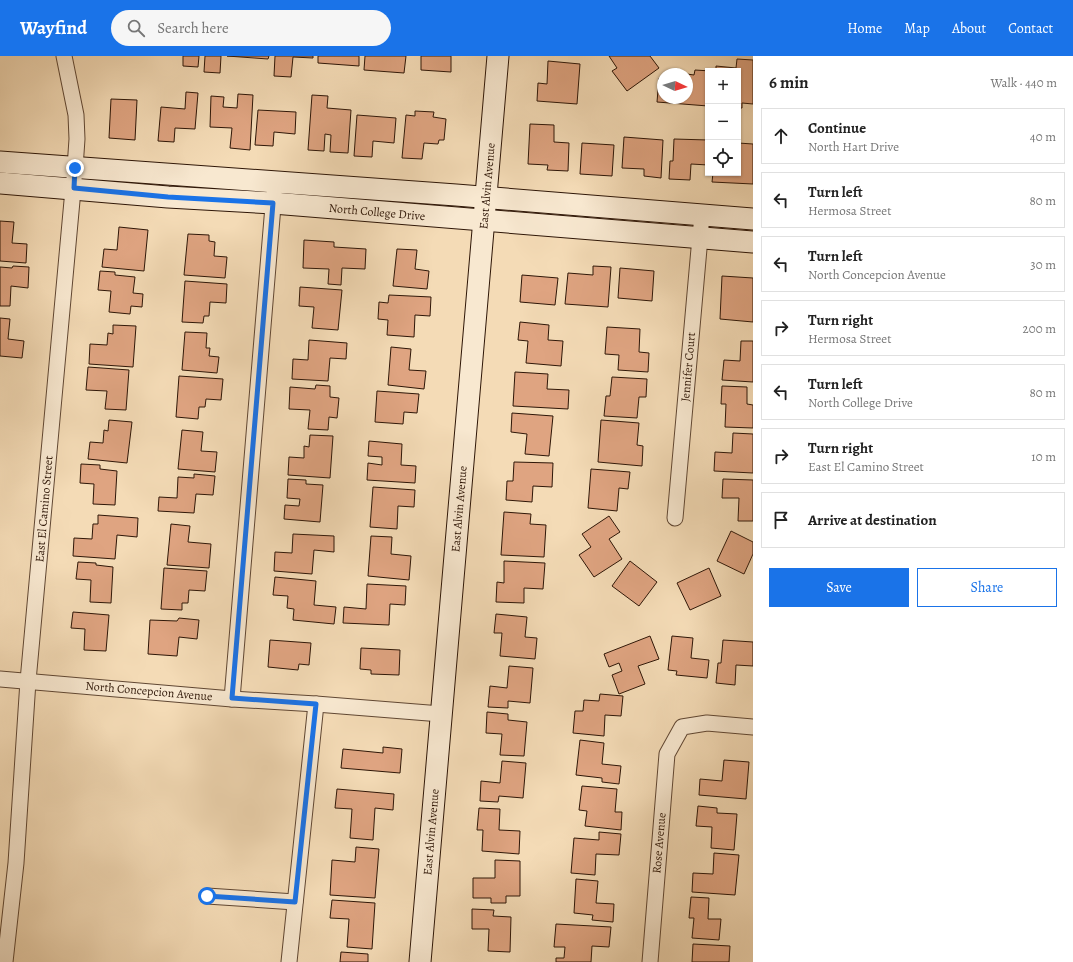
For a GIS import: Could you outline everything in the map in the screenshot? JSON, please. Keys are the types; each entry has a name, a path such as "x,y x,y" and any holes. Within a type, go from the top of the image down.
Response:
{"street":[{"name":"East El Camino Street","path":"5,962 16,863 28,681 74,188 77,139 76,115 64,56"},
{"name":"East Alvin Avenue","path":"420,962 498,56"},
{"name":"North College Drive","path":"0,162 486,197 753,219"},
{"path":"232,698 275,182"},
{"name":"North College Drive","path":"0,183 168,197 273,203 753,242"},
{"name":"Jennifer Court","path":"675,518 702,215"},
{"name":"North Concepcion Avenue","path":"0,678 441,714"},
{"path":"289,962 316,704"},
{"name":"Rose Avenue","path":"650,962 667,754 682,728 708,723 753,727"},
{"path":"207,896 295,902"}],"building":[{"path":"183,56 199,56 198,67 183,66"},
{"path":"205,56 221,56 220,73 204,72"},
{"path":"227,56 269,56 268,59"},
{"path":"275,56 313,56 313,58 293,57 291,77 274,76"},
{"path":"318,56 359,56 359,66 318,63"},
{"path":"365,56 406,56 404,73 364,70"},
{"path":"421,56 451,56 451,72 421,70"},
{"path":"609,56 650,56 659,68 627,91 612,71 617,68"},
{"path":"737,59 753,60 753,104 742,103 742,108 741,68 736,68"},
{"path":"548,61 580,64 577,104 537,101 538,83 547,84"},
{"path":"716,66 736,68 716,68"},
{"path":"695,70 705,71 705,106 682,104 693,104"},
{"path":"186,92 198,93 195,129 175,128 174,142 158,141 161,107 185,109"},
{"path":"238,94 253,95 250,150 230,148 232,128 210,127 211,96 224,97 223,107 237,108"},
{"path":"312,95 328,96 327,108 351,110 348,153 330,152 331,135 325,134 324,151 308,150"},
{"path":"111,99 137,100 135,140 109,138"},
{"path":"258,110 296,112 295,134 274,132 273,146 255,145"},
{"path":"415,111 434,112 433,117 446,119 444,140 439,140 438,144 424,143 422,159 402,158 406,115 415,116"},
{"path":"357,115 396,118 394,143 373,141 372,157 354,156"},
{"path":"530,124 554,125 554,142 569,143 568,171 547,170 548,165 528,164"},
{"path":"624,137 663,140 661,178 644,176 644,169 622,168"},
{"path":"674,139 705,140 705,165 691,164 690,180 669,179 670,161 673,161"},
{"path":"582,143 614,145 612,176 580,174"},
{"path":"741,143 753,144 753,184 712,182 713,176 741,176"},
{"path":"0,221 14,222 12,243 27,244 26,263 0,261"},
{"path":"119,227 148,230 144,271 102,267 104,249 117,250"},
{"path":"188,234 209,235 209,241 215,242 214,256 227,257 225,278 184,275"},
{"path":"304,240 334,242 334,247 366,249 365,269 342,268 341,285 328,284 329,269 303,268"},
{"path":"397,249 417,250 415,269 429,271 427,289 393,286"},
{"path":"13,266 29,267 28,288 11,286 10,306 0,306 0,267 12,268"},
{"path":"593,266 611,267 608,307 565,304 568,273 593,275"},
{"path":"620,268 654,271 652,301 618,298"},
{"path":"100,271 115,272 115,275 135,277 133,293 143,294 142,307 131,306 130,314 109,312 111,291 98,290"},
{"path":"522,275 558,278 555,305 520,302"},
{"path":"722,276 753,278 753,322 720,319"},
{"path":"185,281 227,284 226,303 210,302 209,316 204,316 203,323 182,322"},
{"path":"300,287 342,290 338,330 312,328 314,307 299,306"},
{"path":"389,295 431,297 430,316 415,315 414,337 387,335 388,320 378,319 379,302 388,303"},
{"path":"0,318 10,319 8,339 24,341 22,358 0,356"},
{"path":"520,322 549,325 548,340 563,341 561,366 526,363 528,341 518,340"},
{"path":"113,325 136,326 133,367 89,364 90,344 107,345 108,333 113,334"},
{"path":"607,327 640,329 639,352 649,353 648,372 618,370 619,355 605,354"},
{"path":"185,332 207,333 206,348 210,348 209,356 219,357 217,373 182,370"},
{"path":"309,340 347,343 346,359 330,358 328,381 292,379 293,359 308,360"},
{"path":"741,341 753,341 753,382 722,380 724,360 740,361"},
{"path":"391,347 411,349 409,370 426,371 424,389 388,385"},
{"path":"88,367 129,370 126,410 105,409 107,391 86,390"},
{"path":"515,372 548,374 547,389 569,390 568,409 513,406"},
{"path":"179,376 223,379 221,400 206,399 205,407 199,407 198,419 176,417"},
{"path":"612,377 647,379 646,397 639,397 637,418 604,416 606,396 610,396"},
{"path":"316,385 330,386 330,397 339,398 337,418 329,417 328,430 308,429 310,410 289,409 290,387 315,389"},
{"path":"722,386 747,387 747,404 753,405 753,428 725,427 726,404 721,404"},
{"path":"377,391 419,394 417,413 404,412 403,424 375,422"},
{"path":"512,413 553,416 549,456 525,454 527,434 511,432"},
{"path":"109,420 132,422 127,463 88,459 90,442 103,443 104,430 108,431"},
{"path":"601,420 639,423 637,445 643,446 642,466 598,462"},
{"path":"182,430 203,432 201,451 217,452 215,472 178,469"},
{"path":"733,433 753,434 753,473 714,471 715,452 732,453"},
{"path":"310,435 333,436 330,478 288,475 289,457 304,458 304,446 309,447"},
{"path":"369,441 402,444 401,465 416,466 415,483 367,480 368,463 382,465 382,457 368,456"},
{"path":"514,462 553,463 552,487 533,486 532,502 506,500 507,481 513,481"},
{"path":"81,464 100,465 100,469 117,471 115,505 93,504 94,484 80,483"},
{"path":"591,469 630,472 628,489 619,488 617,511 588,508"},
{"path":"194,474 215,476 213,495 196,494 194,513 158,511 159,497 177,498 178,477 194,478"},
{"path":"288,479 306,480 306,484 323,485 320,522 284,519 285,505 299,506 300,499 287,498"},
{"path":"723,479 753,480 753,521 738,521 739,498 722,498"},
{"path":"373,487 415,490 414,507 398,506 397,529 370,527"},
{"path":"504,512 531,514 530,524 546,525 544,557 501,555"},
{"path":"98,515 138,518 137,537 117,535 115,559 73,556 74,538 92,539 93,524 98,524"},
{"path":"609,516 620,532 609,539 622,559 594,577 579,555 591,547 582,534"},
{"path":"171,524 190,526 188,542 211,544 209,568 167,565"},
{"path":"731,531 753,542 753,554 744,574 717,561"},
{"path":"293,534 334,536 334,552 314,550 312,574 274,571 275,552 292,553"},
{"path":"371,536 392,537 391,554 411,556 409,580 368,576"},
{"path":"504,561 545,563 543,589 524,588 524,603 496,602 497,582 504,583"},
{"path":"630,561 657,582 639,606 612,586"},
{"path":"78,562 96,563 96,565 113,567 111,603 90,602 91,580 76,579"},
{"path":"164,568 207,571 205,591 189,590 188,603 182,603 182,610 161,609"},
{"path":"709,568 721,596 690,610 677,583"},
{"path":"275,577 316,581 314,605 336,607 334,624 293,620 294,609 287,608 288,596 273,595"},
{"path":"367,584 406,586 405,605 390,604 389,625 343,623 344,607 366,609"},
{"path":"73,612 109,615 106,651 84,650 85,629 71,628"},
{"path":"496,614 527,617 525,637 537,638 535,659 500,656 502,633 494,633"},
{"path":"179,618 199,620 197,639 179,637 177,656 148,654 150,620 177,621"},
{"path":"650,636 659,659 638,666 645,684 619,694 612,675 622,671 619,663 609,667 604,654"},
{"path":"672,636 693,638 691,658 709,660 707,678 676,675 677,671 668,670"},
{"path":"270,640 311,643 309,665 299,664 298,670 268,667"},
{"path":"723,640 753,642 753,666 736,665 735,685 716,683 718,663 721,663"},
{"path":"361,648 400,650 399,675 371,674 371,670 360,669"},
{"path":"509,666 533,668 530,703 508,701 508,708 488,707 490,686 507,688"},
{"path":"600,694 623,696 621,716 605,715 604,736 573,733 575,711 583,711 584,700 599,701"},
{"path":"487,712 508,714 508,720 527,722 524,756 500,755 502,734 486,733"},
{"path":"580,740 604,743 602,764 621,766 619,784 602,782 602,778 576,775"},
{"path":"383,747 402,749 400,773 341,768 343,749 383,753"},
{"path":"724,760 749,762 746,799 699,795 700,779 722,781"},
{"path":"502,761 526,763 523,798 499,796 498,802 480,801 481,781 500,783"},
{"path":"582,786 617,789 615,812 622,812 621,830 585,826 587,811 579,810"},
{"path":"337,789 394,794 393,810 375,808 373,840 350,838 352,809 335,808"},
{"path":"698,806 717,808 717,813 737,814 734,850 711,848 712,827 696,826"},
{"path":"479,808 500,809 499,830 520,831 519,854 482,851 483,830 477,830"},
{"path":"599,832 621,834 619,855 596,854 595,875 571,873 574,838 599,840"},
{"path":"356,847 379,849 375,898 330,895 332,860 355,862"},
{"path":"714,853 739,855 735,895 692,892 693,873 713,874"},
{"path":"495,860 520,861 520,896 506,896 506,903 491,903 491,898 473,898 473,878 495,878"},
{"path":"576,879 598,881 596,903 614,904 613,922 592,920 593,915 574,913"},
{"path":"691,897 709,898 708,919 721,919 719,940 692,938 694,918 689,918"},
{"path":"332,900 375,903 372,949 347,947 349,919 330,918"},
{"path":"472,909 494,910 493,916 511,917 510,952 488,951 489,929 472,929"},
{"path":"556,924 611,927 609,947 592,946 591,962 556,962 556,958 564,958 565,947 554,947"},
{"path":"693,944 730,946 729,962 692,962"},
{"path":"341,952 368,954 368,962 340,962"}],"route":[{"path":"75,168 74,188 168,197 273,203 232,698 316,704 295,902 207,896"}]}
